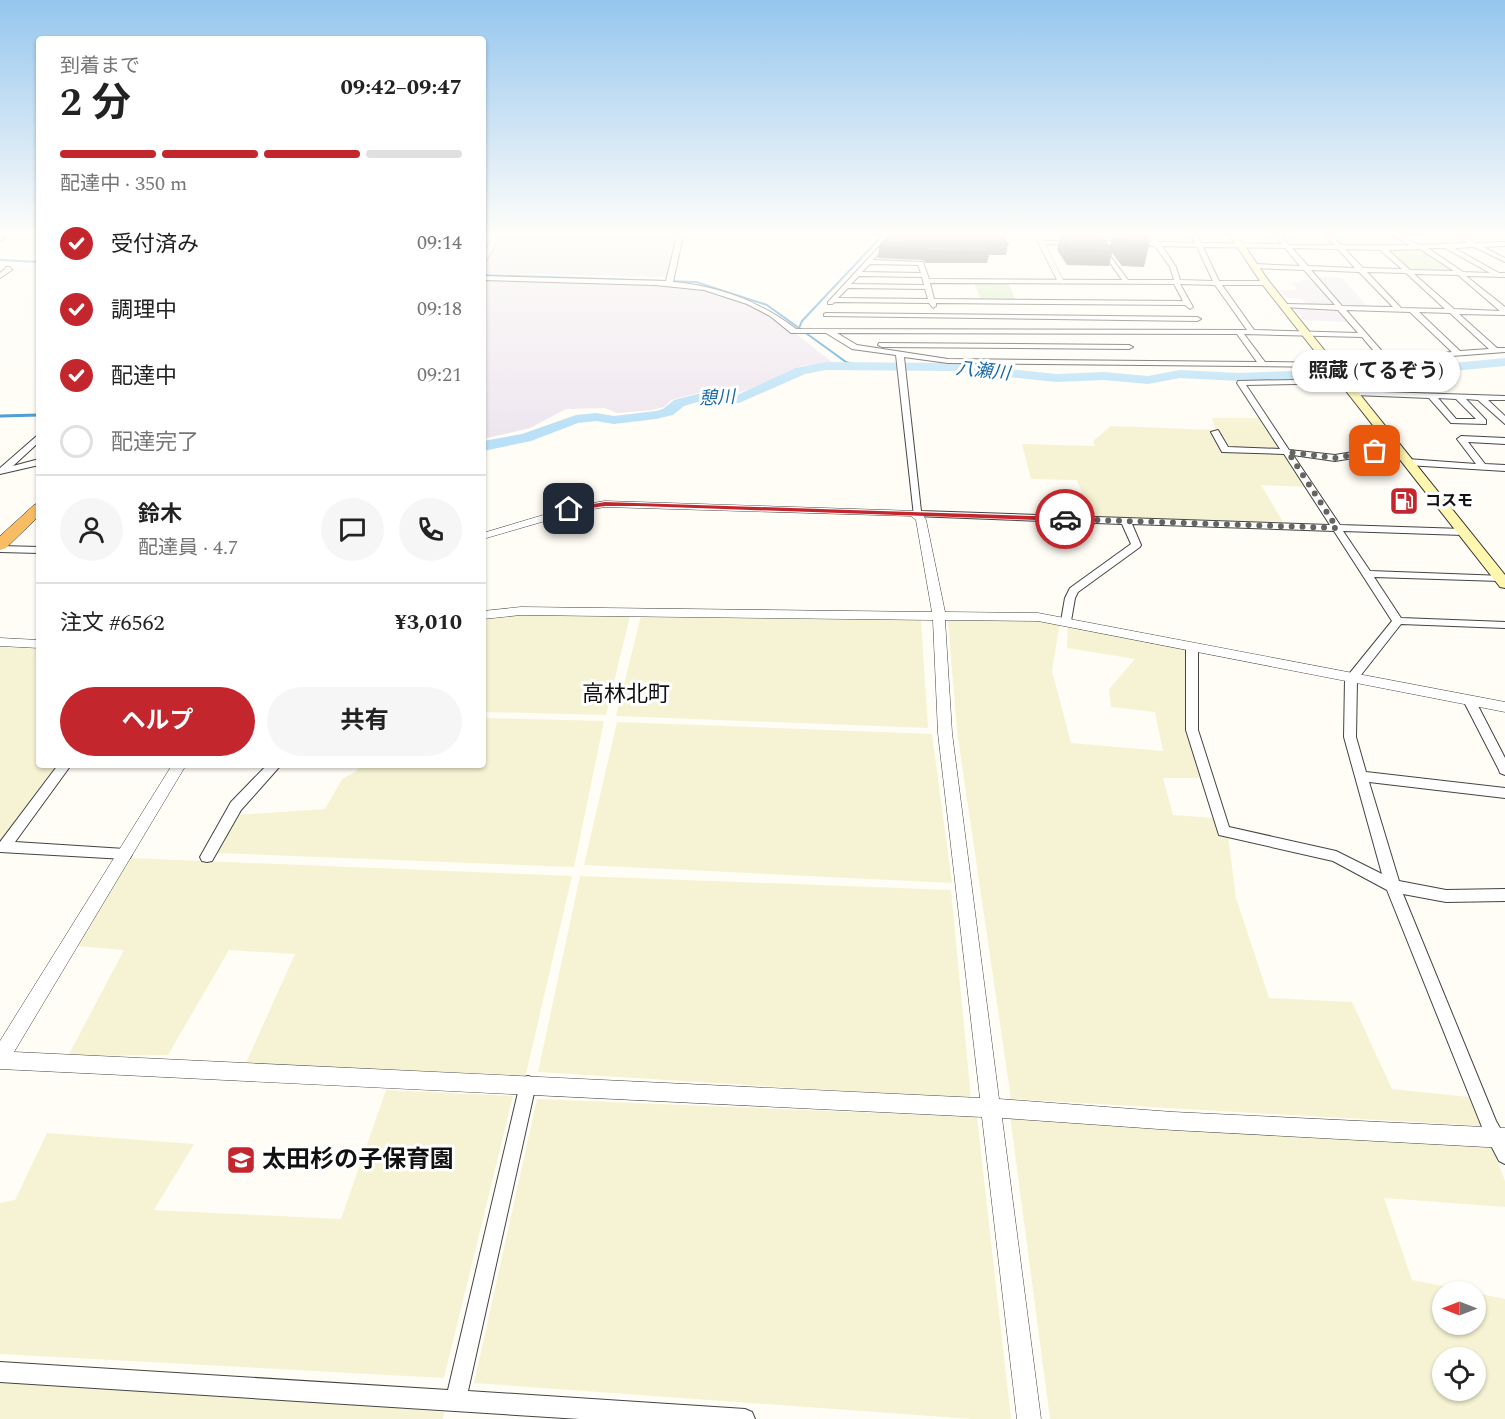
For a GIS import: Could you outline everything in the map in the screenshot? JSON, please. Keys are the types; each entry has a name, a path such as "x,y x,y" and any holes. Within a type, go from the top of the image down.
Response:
{"highway":[{"path":"0,530 36,499"},
{"path":"0,547 36,511"}],"main road":[{"path":"1283,302 1502,581"}],"street":[{"path":"750,302 773,314 794,331 825,329 1240,333 1251,330 1363,335"},
{"path":"825,329 827,306 830,302"},
{"path":"932,302 948,361"},
{"path":"1006,302 1031,363"},
{"path":"1102,302 1139,363"},
{"path":"1121,302 1187,303 1206,333"},
{"path":"1231,302 1251,330"},
{"path":"1334,302 1385,359"},
{"path":"1392,302 1398,309"},
{"path":"1443,302 1501,351"},
{"path":"1286,306 1505,312"},
{"path":"1411,309 1458,353"},
{"path":"826,315 1197,319"},
{"path":"825,329 850,346 948,361 1263,365 1332,363 1501,351"},
{"path":"1240,333 1263,365"},
{"path":"882,345 1129,347"},
{"path":"900,355 917,514 921,520 939,615 945,733 1029,1419"},
{"path":"1345,380 1241,383 1398,621"},
{"path":"1355,393 1505,398"},
{"path":"1432,397 1454,421 1482,422 1459,397"},
{"path":"1482,398 1505,421"},
{"path":"1215,432 1225,450 1288,452 1335,458 1396,448"},
{"path":"0,472 36,439"},
{"path":"1483,467 1461,439 1505,441"},
{"path":"1407,462 1505,468"},
{"path":"0,472 36,463"},
{"path":"486,536 508,532 569,509 605,504 1463,532"},
{"path":"1066,621 1070,598 1074,590 1136,545 1126,521"},
{"path":"0,547 36,550"},
{"path":"1368,574 1502,581"},
{"path":"486,615 532,611 1027,616 1066,621 1351,679 1505,707"},
{"path":"1398,621 1505,625"},
{"path":"177,768 0,1059 992,1108 1502,1143 1393,886 1350,737 1351,679 1398,621"},
{"path":"0,642 36,644"},
{"path":"1192,647 1192,730 1224,831 1228,834 1280,842 1336,856 1393,886 1446,896 1505,895"},
{"path":"1469,700 1505,769"},
{"path":"2,847 63,768"},
{"path":"207,857 236,806 272,768"},
{"path":"1361,776 1505,793"},
{"path":"2,847 125,854"},
{"path":"456,1400 528,1084"},
{"path":"0,1372 745,1419"}],"shaded area":[{"path":"486,302 746,302 777,319 832,362 802,366 764,384 729,396 701,392 671,400 664,407 652,410 617,413 605,408 566,409 530,428 486,438"},
{"path":"1304,302 1332,302 1336,307 1307,306"},
{"path":"1337,302 1364,302 1368,307 1341,307"},
{"path":"1294,308 1338,309 1349,322 1304,320"},
{"path":"1212,418 1262,418 1307,487 1261,485 1283,522 1091,516 1077,480 1031,479 1022,444 1095,446 1093,441 1111,426 1216,430"},
{"path":"511,613 630,616 606,715 486,712 486,617"},
{"path":"641,616 921,620 928,728 616,716"},
{"path":"1006,618 1060,622 1052,671 1071,743 1163,751 1155,712 1111,707 1109,689 1135,659 1067,648 1068,623 1188,649 1186,728 1201,778 1163,778 1173,815 1214,818 1219,834 1228,835 1236,898 1269,998 1352,1002 1392,1089 1469,1097 1483,1126 1011,1099 957,731 948,621"},
{"path":"0,647 36,649 36,768 57,768 0,843"},
{"path":"486,718 604,721 574,867 215,853 237,815 325,809 342,779 358,768 486,768"},
{"path":"617,722 932,734 952,883 584,865"},
{"path":"129,858 572,876 525,1078 245,1065 295,954 229,950 168,1055 68,1056 124,950 77,946"},
{"path":"580,876 951,890 971,1099 538,1072"},
{"path":"386,1090 513,1096 444,1378 0,1354 0,1203 15,1200 47,1133 194,1144 154,1210 341,1219"},
{"path":"537,1099 977,1117 1011,1419 972,1419 474,1383"},
{"path":"1010,1116 1491,1145 1505,1181 1505,1207 1384,1198 1412,1280 1432,1284 1432,1335 1486,1335 1486,1295 1505,1299 1505,1419 1050,1419"},
{"path":"0,1376 444,1412 443,1419 0,1419"}],"waterway":[{"name":"八瀬川","path":"758,302 767,305 846,362 859,366 883,366"},
{"path":"799,328 802,321 820,302"},
{"name":"八瀬川","path":"486,445 526,438 576,419 596,417 614,420 656,415 668,412 679,403 705,396 739,399 801,371 826,366 952,367 1056,378 1104,376 1148,380 1180,374 1238,377 1422,370 1505,362"},
{"name":"憩川","path":"0,416 36,415"}],"way so far":[{"path":"1065,519 1337,528 1288,452 1335,458 1375,451"}],"place":[{"name":"照蔵 (てるぞう)","path":"1375,451"},
{"name":"コスモ","path":"1404,501"},
{"name":"太田杉の子保育園","path":"241,1160"}],"district":[{"name":"高林北町","path":"626,694"}],"route":[{"path":"569,509 589,505 639,504 910,513 927,516 1065,519"}]}
